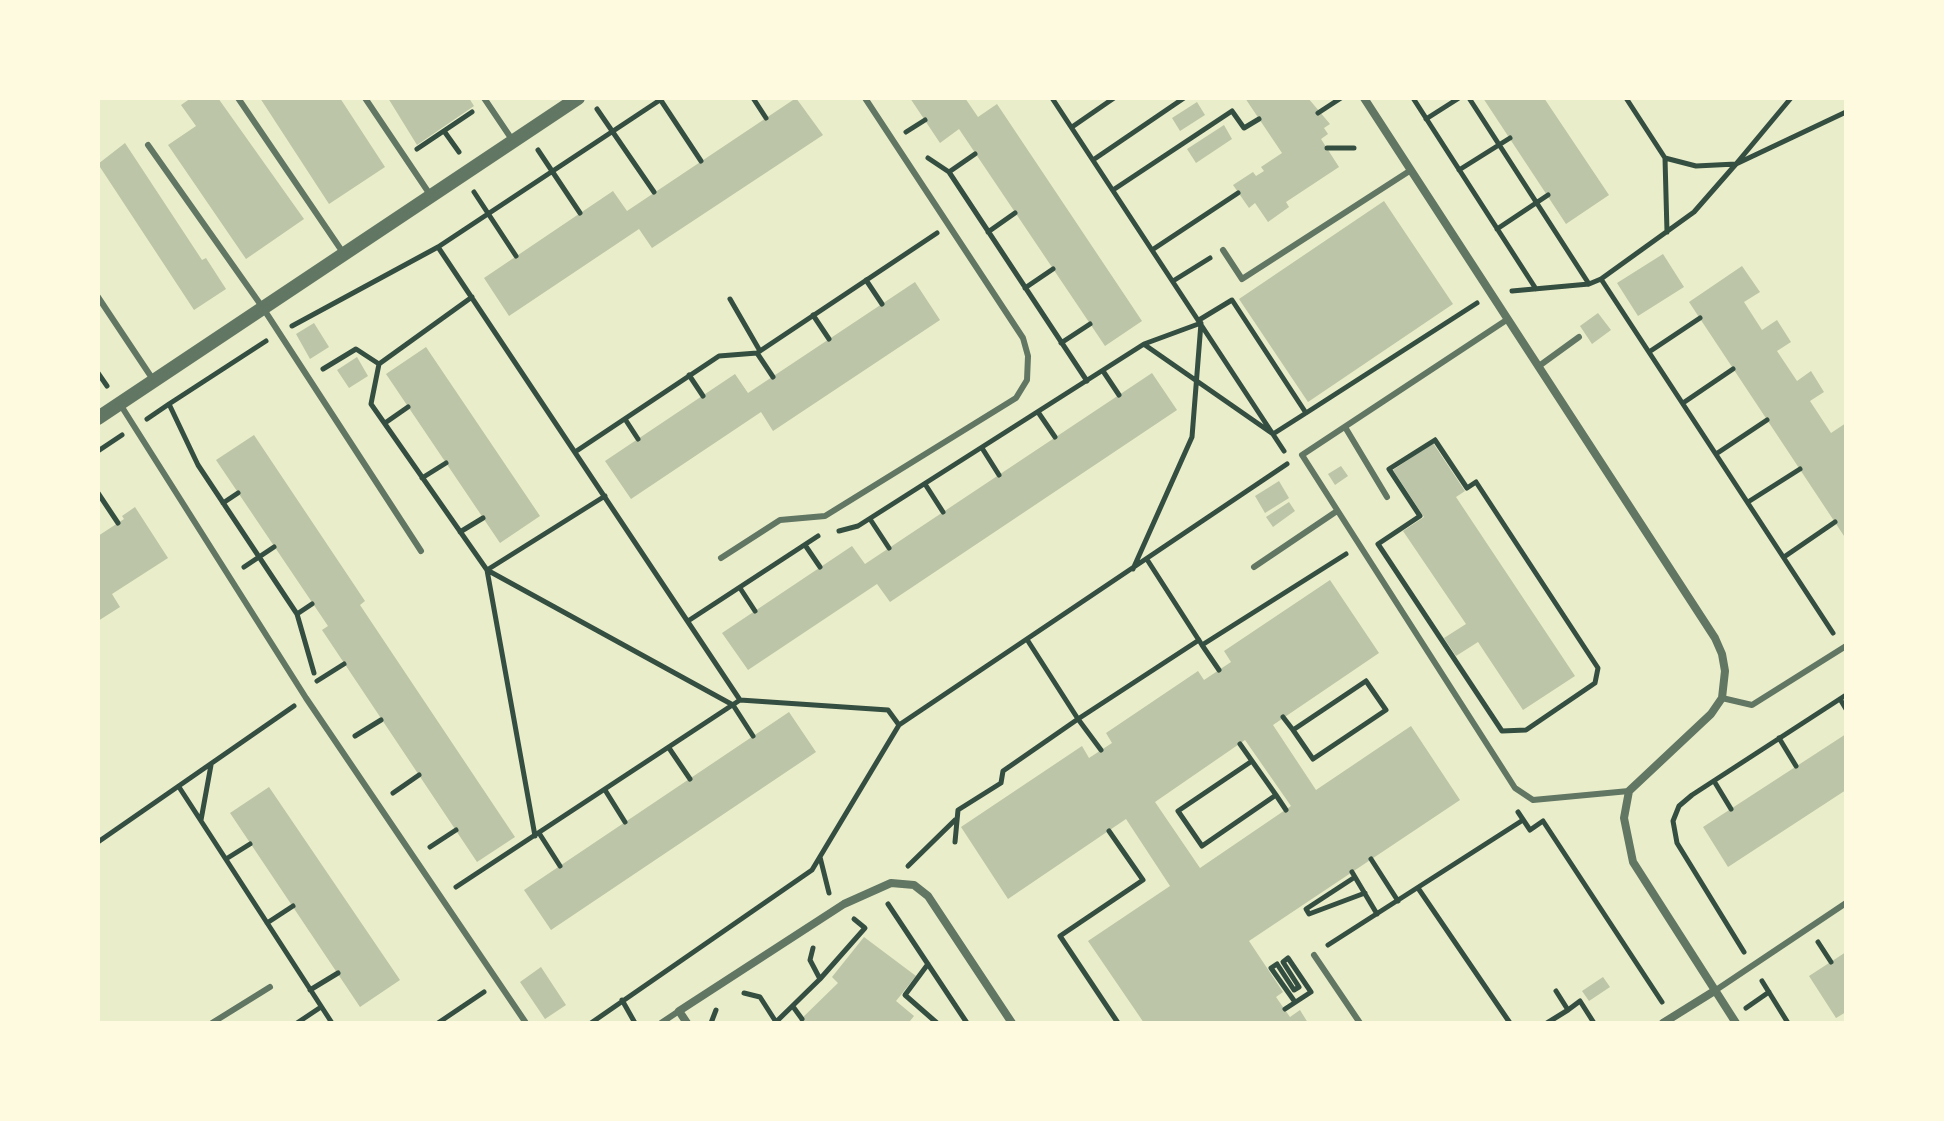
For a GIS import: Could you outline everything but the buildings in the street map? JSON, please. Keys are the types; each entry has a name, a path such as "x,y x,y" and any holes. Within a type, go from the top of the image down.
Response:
{"street":[{"path":"98,418 578,98"},
{"path":"1364,98 1715,638 1725,671 1722,698 1711,714 1629,791 1624,827 1633,862 1736,1023"},
{"path":"687,1023 679,1011 844,904 891,883 914,885 928,896 1012,1023"},
{"path":"1663,1023 1716,990"}],"lane":[{"path":"238,98 344,254"},
{"path":"365,98 431,196"},
{"path":"721,558 780,520 825,516 1016,398 1027,380 1028,356 1023,338 865,98"},
{"path":"486,100 513,141"},
{"path":"148,145 263,308 421,551"},
{"path":"1223,250 1242,279 1411,170"},
{"path":"98,297 154,381"},
{"path":"1508,319 1302,455 1515,788 1533,800 1629,791"},
{"path":"1539,366 1579,337"},
{"path":"120,404 306,698 526,1023"},
{"path":"1345,427 1387,497"},
{"path":"1254,567 1337,511"},
{"path":"1722,698 1752,705 1844,647"},
{"path":"1716,990 1846,903"},
{"path":"1314,955 1360,1023"},
{"path":"212,1023 270,987"},
{"path":"661,1023 679,1011"}],"path":[{"path":"590,98 654,192"},
{"path":"98,451 279,333 438,247 662,98 701,161"},
{"path":"753,98 766,118"},
{"path":"591,1023 812,870 899,725 1132,572 1291,462 1052,98"},
{"path":"1072,127 1114,98"},
{"path":"1093,160 1184,98"},
{"path":"1318,113 1341,98"},
{"path":"1413,98 1536,289"},
{"path":"1426,119 1459,98"},
{"path":"1469,98 1589,284"},
{"path":"1626,98 1665,158 1667,233"},
{"path":"1273,434 1491,293 1589,284 1601,279 1694,212 1791,98"},
{"path":"404,157 486,100"},
{"path":"1113,190 1232,111 1244,128 1259,119"},
{"path":"1665,158 1696,166 1736,164 1846,112"},
{"path":"905,133 925,120"},
{"path":"897,121 910,141"},
{"path":"1459,170 1510,138"},
{"path":"1327,148 1354,148"},
{"path":"916,150 949,172 1087,381"},
{"path":"949,172 975,154"},
{"path":"551,171 580,213"},
{"path":"1152,250 1238,193"},
{"path":"1497,229 1548,195"},
{"path":"988,232 1015,213"},
{"path":"488,214 516,256"},
{"path":"575,452 719,356 758,352 949,225"},
{"path":"438,247 740,700"},
{"path":"1173,281 1199,265"},
{"path":"1025,288 1053,269"},
{"path":"1601,279 1844,647"},
{"path":"866,280 882,304"},
{"path":"472,297 379,364 371,404 487,570 537,834 560,866"},
{"path":"730,299 773,377"},
{"path":"688,621 818,536 858,526 1144,344 1200,322 1232,300 1306,413"},
{"path":"813,315 829,339"},
{"path":"1649,352 1700,318"},
{"path":"1132,572 1192,437 1200,322"},
{"path":"1061,343 1090,324"},
{"path":"1144,344 1273,434"},
{"path":"308,378 356,349 379,364"},
{"path":"1683,403 1733,369"},
{"path":"1103,371 1119,395"},
{"path":"689,375 703,396"},
{"path":"1298,402 1304,397"},
{"path":"98,842 320,686 297,614 198,465 169,404"},
{"path":"385,423 408,407"},
{"path":"1038,412 1055,437"},
{"path":"625,419 638,439"},
{"path":"1716,454 1767,420"},
{"path":"1435,440 1467,488 1476,482 1598,668 1595,683 1526,730 1502,731 1448,649 1378,544 1420,516 1389,469 1435,440"},
{"path":"982,448 999,475"},
{"path":"422,478 446,463"},
{"path":"1748,502 1800,469"},
{"path":"925,484 943,512"},
{"path":"98,493 118,523"},
{"path":"223,503 238,493"},
{"path":"487,570 605,496"},
{"path":"460,532 483,518"},
{"path":"870,519 889,548"},
{"path":"1784,557 1835,522"},
{"path":"805,545 820,567"},
{"path":"230,577 274,547"},
{"path":"955,842 958,810 1001,783 1003,771 1078,719 1345,553 1354,566"},
{"path":"1148,561 1219,670"},
{"path":"487,570 733,705 753,736"},
{"path":"740,588 755,611"},
{"path":"297,614 312,604"},
{"path":"1028,641 1101,750"},
{"path":"317,681 344,664"},
{"path":"1283,717 1313,759 1386,710 1366,681 1293,730"},
{"path":"1788,1023 1674,832 1673,821 1679,806 1843,697 1846,709"},
{"path":"442,895 740,700 888,710 899,725"},
{"path":"355,736 381,720"},
{"path":"346,724 363,748"},
{"path":"1779,738 1796,766"},
{"path":"1240,744 1286,810"},
{"path":"669,748 690,779"},
{"path":"1016,752 1021,759"},
{"path":"1252,761 1178,811 1202,846 1276,795"},
{"path":"201,821 211,765"},
{"path":"393,793 419,775"},
{"path":"385,781 400,804"},
{"path":"1714,781 1731,809"},
{"path":"179,787 332,1023"},
{"path":"605,790 625,822"},
{"path":"1514,807 1530,830 1543,821 1672,1017"},
{"path":"875,906 886,900 891,883 956,820"},
{"path":"1314,955 1523,820"},
{"path":"430,847 456,830"},
{"path":"1109,831 1143,880 1060,936 1118,1023"},
{"path":"423,836 439,860"},
{"path":"226,859 250,844"},
{"path":"1371,859 1398,901"},
{"path":"448,873 457,886"},
{"path":"1365,893 1309,914 1306,909 1354,874 1365,893 1377,914"},
{"path":"1418,888 1510,1023"},
{"path":"886,900 967,1023"},
{"path":"267,923 293,906"},
{"path":"847,924 865,913"},
{"path":"738,994 760,997 775,1022 794,1008 865,928 854,919"},
{"path":"1816,938 1831,962"},
{"path":"813,944 810,960 820,979"},
{"path":"1295,1002 1271,968 1277,964 1294,990 1299,987 1283,962 1288,958 1311,992"},
{"path":"928,964 905,995 937,1023"},
{"path":"310,990 338,973"},
{"path":"438,1023 500,982"},
{"path":"1556,991 1568,1010"},
{"path":"1285,1009 1302,998"},
{"path":"622,1000 635,1023"},
{"path":"711,1023 717,1008 727,1001"},
{"path":"1547,1023 1580,1001 1594,1023"},
{"path":"297,1023 321,1007"},
{"path":"794,1008 802,1019"}]}
